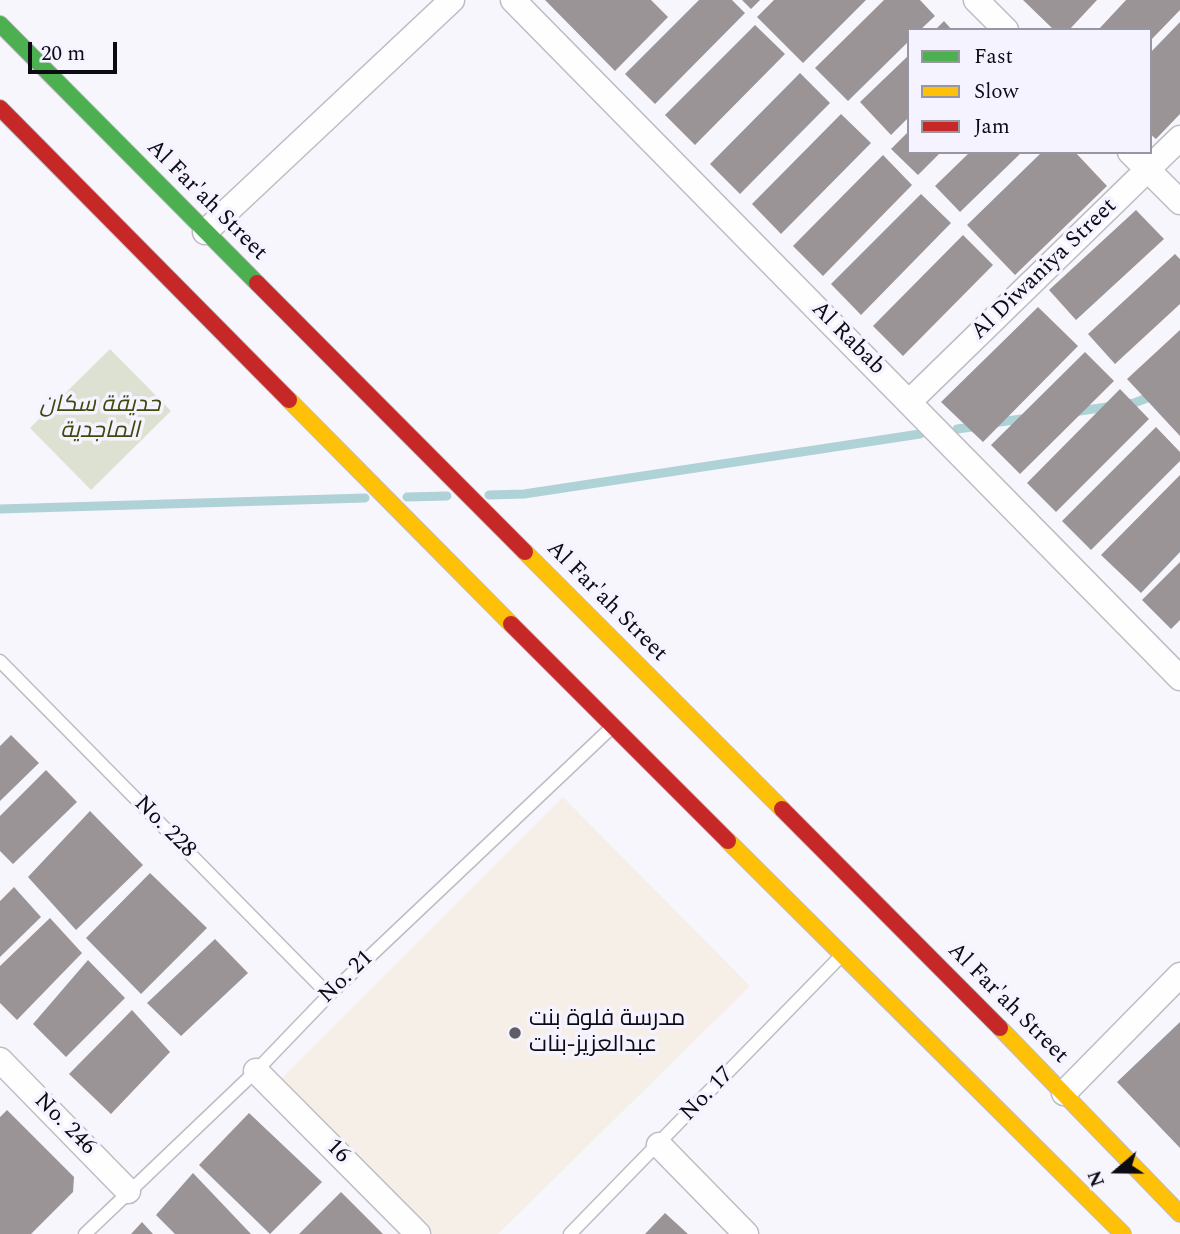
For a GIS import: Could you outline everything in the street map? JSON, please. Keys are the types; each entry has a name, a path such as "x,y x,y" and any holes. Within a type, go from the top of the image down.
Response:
{"street":[{"path":"205,232 452,0"},
{"name":"Al Rabab","path":"513,0 1180,678"},
{"path":"976,0 1004,28"},
{"name":"Al Far'ah Street","path":"0,24 1064,1093 1180,1214"},
{"path":"0,108 613,727 844,953 1123,1234"},
{"name":"Al Diwaniya Street","path":"1152,154 1180,138"},
{"path":"1139,161 1180,202"},
{"name":"Al Diwaniya Street","path":"909,402 1139,161"},
{"path":"1064,1093 1180,975"},
{"name":"No. 246","path":"0,1060 128,1191"},
{"name":"16","path":"256,1071 418,1234"},
{"path":"659,1145 746,1234"}],"lane":[{"name":"No. 228","path":"0,661 329,995"},
{"name":"No. 21","path":"85,1234 256,1071 329,995 613,727"},
{"name":"No. 17","path":"570,1234 844,953"}],"shaded area":[{"name":"مدرسة فلوة بنت عبدالعزيز-بنات","path":"563,797 750,986 498,1234 433,1234 280,1080"}],"green space":[{"name":"حديقة سكان الماجدية","path":"110,349 171,411 91,490 30,428"}],"building":[{"path":"545,0 651,0 668,17 615,71"},
{"path":"699,0 732,0 745,13 655,104 625,74"},
{"path":"742,0 760,0 751,9"},
{"path":"774,0 866,0 803,63 757,17"},
{"path":"884,0 920,0 935,16 922,28 907,28 907,43 848,101 815,68"},
{"path":"1023,0 1097,0 1071,28 1052,28"},
{"path":"1126,0 1180,0 1180,10 1152,39 1152,28 1100,28"},
{"path":"944,21 950,28 937,28"},
{"path":"1180,22 1180,114 1156,139 1152,136 1152,51"},
{"path":"755,25 785,54 695,145 665,115"},
{"path":"907,57 907,119 891,135 860,102"},
{"path":"800,73 830,103 740,194 710,164"},
{"path":"841,114 871,143 781,234 752,204"},
{"path":"907,133 907,154 939,154 918,175 891,149"},
{"path":"968,154 1020,154 960,212 935,186"},
{"path":"1040,154 1077,154 1107,186 1015,275 967,225"},
{"path":"883,155 912,185 823,276 793,246"},
{"path":"921,194 951,223 861,315 831,284"},
{"path":"1136,210 1164,239 1076,320 1049,290"},
{"path":"963,235 993,265 903,356 873,326"},
{"path":"1175,254 1180,259 1180,304 1115,364 1088,334"},
{"path":"1038,307 1078,346 983,442 941,402"},
{"path":"1180,330 1180,436 1127,379"},
{"path":"1085,352 1114,381 1020,474 991,445"},
{"path":"1120,389 1149,419 1056,512 1027,483"},
{"path":"1156,427 1180,452 1180,461 1091,550 1062,521"},
{"path":"1180,475 1180,552 1141,593 1101,555"},
{"path":"1180,562 1180,620 1171,629 1142,600"},
{"path":"11,735 39,763 0,801 0,746"},
{"path":"46,770 77,802 13,864 0,851 0,816"},
{"path":"90,811 143,865 76,930 28,877"},
{"path":"150,873 207,928 141,994 86,938"},
{"path":"14,887 41,917 0,957 0,901"},
{"path":"50,918 82,953 17,1020 0,1003 0,966"},
{"path":"215,939 248,973 181,1036 147,1003"},
{"path":"88,960 125,998 66,1057 33,1024"},
{"path":"132,1010 170,1052 111,1114 69,1074"},
{"path":"1180,1022 1180,1148 1117,1082"},
{"path":"7,1110 74,1177 73,1192 31,1234 0,1234 0,1117"},
{"path":"249,1113 322,1182 270,1234 199,1165"},
{"path":"193,1173 251,1234 175,1234 156,1215"},
{"path":"341,1192 383,1234 299,1234"},
{"path":"665,1213 688,1234 645,1234"},
{"path":"142,1222 153,1234 131,1234"}],"waterway":[{"path":"1073,412 1134,403 1155,395"},
{"path":"993,423 1028,418"},
{"path":"957,429 980,426"},
{"path":"489,495 524,494 920,434"},
{"path":"407,497 447,496"},
{"path":"0,509 365,498"}],"traffic: fast":[{"path":"0,24 257,283"}],"traffic: slow":[{"path":"289,400 511,624"},
{"path":"525,552 782,809"},
{"path":"728,841 1123,1234"},
{"path":"1000,1028 1180,1214"}],"traffic: jam":[{"path":"0,108 289,400"},
{"path":"257,283 525,552"},
{"path":"511,624 728,841"},
{"path":"782,809 1000,1028"}],"place":[{"name":"مدرسة فلوة بنت عبدالعزيز-بنات","path":"515,1033"}]}
